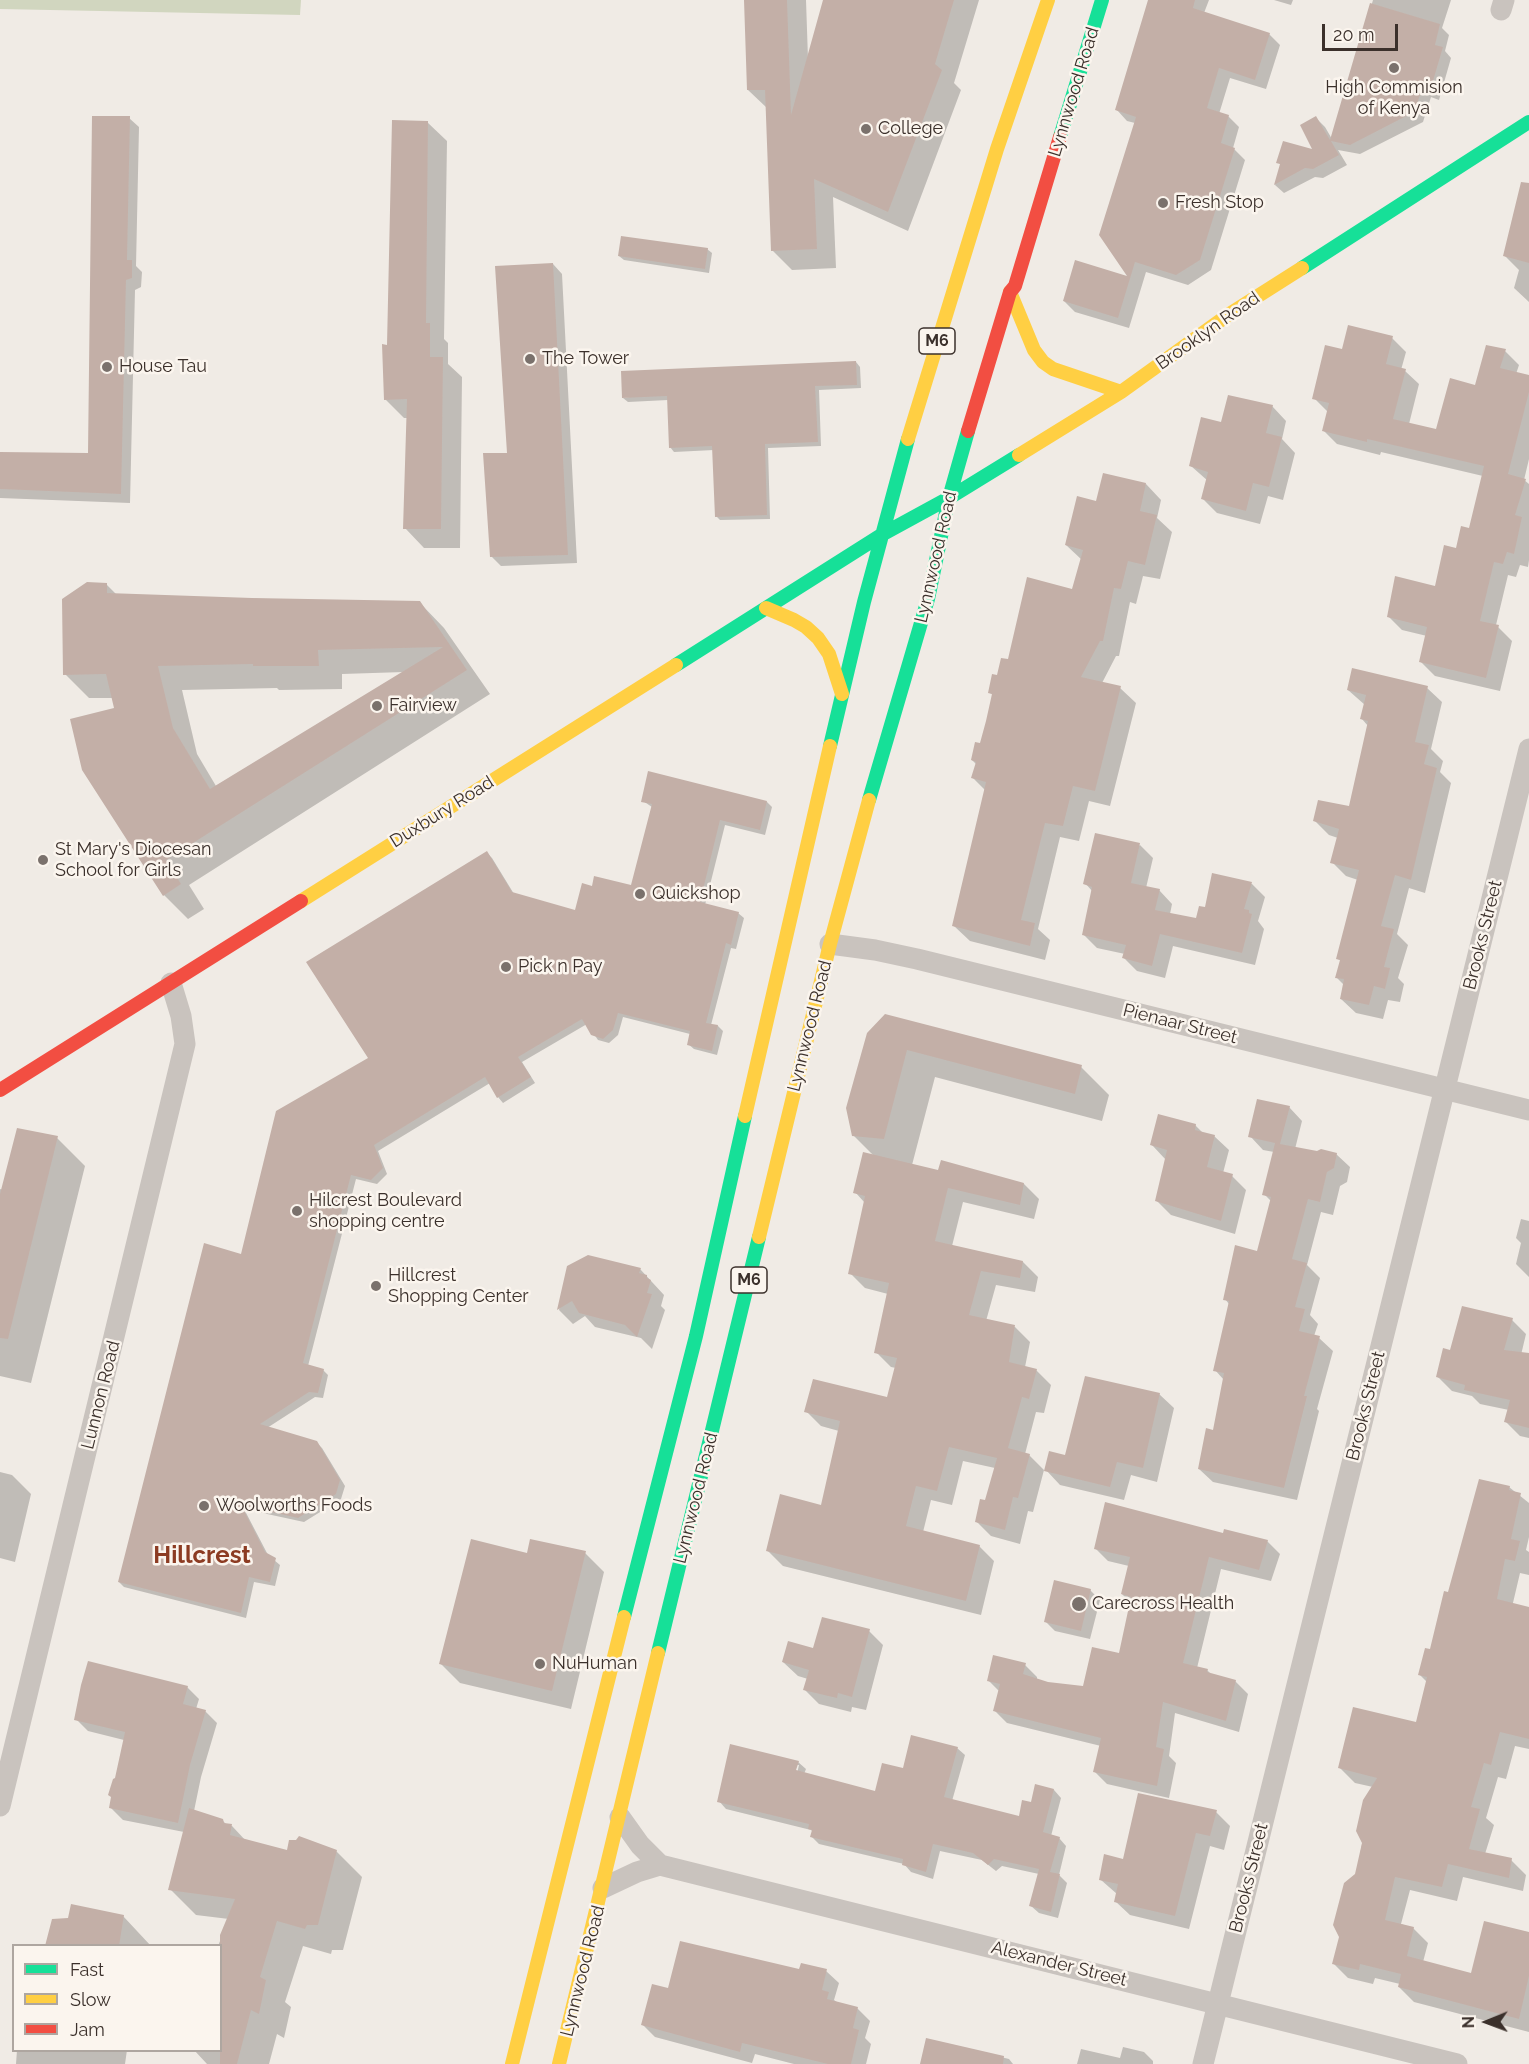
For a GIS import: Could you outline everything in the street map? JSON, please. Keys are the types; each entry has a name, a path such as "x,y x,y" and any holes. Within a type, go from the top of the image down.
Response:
{"main road":[{"name":"M6","path":"512,2064 696,1336 794,897 864,602 920,394 997,149 1048,0"},
{"name":"Lynnwood Road","path":"559,2064 620,1817 822,944 879,765 928,599 949,498 1010,291 1015,286 1102,0"},
{"name":"Brooklyn Road","path":"884,534 949,498 999,465 1121,392 1228,315 1529,122"},
{"path":"1010,291 1035,350 1043,362 1053,369 1121,392"},
{"name":"Duxbury Road","path":"0,1090 884,534"},
{"path":"766,608 795,620 818,638 830,654 843,696"},
{"path":"769,1016 787,997"}],"street":[{"name":"Brooks Street","path":"1203,2064 1529,748"},
{"name":"Pienaar Street","path":"822,944 875,950 917,959 1529,1110"},
{"name":"Lunnon Road","path":"0,1806 185,1044 181,1016 171,983"},
{"path":"603,1888 637,1872 660,1865 640,1845 620,1817"},
{"name":"Alexander Street","path":"660,1865 1457,2064"}],"green space":[{"path":"0,0 301,0 300,15 0,9"}],"building":[{"name":"College","path":"744,0 787,0 791,115 823,0 954,0 935,64 942,70 888,212 814,179 817,249 771,251 765,90 747,90"},
{"path":"1148,0 1195,0 1193,8 1270,33 1255,80 1219,68 1207,108 1229,115 1221,143 1235,148 1200,260 1176,275 1135,262 1118,318 1063,301 1075,260 1127,276 1099,235 1136,117 1115,110"},
{"name":"High Commision of Kenya","path":"1370,3 1440,24 1435,45 1443,47 1430,91 1422,89 1414,112 1350,145 1331,141 1339,155 1313,169 1305,168 1274,185 1280,164 1276,163 1283,141 1312,149 1300,125 1316,116 1330,140"},
{"name":"House Tau","path":"92,116 130,116 127,260 132,260 132,278 126,280 121,494 0,489 0,452 88,453"},
{"path":"392,120 428,121 426,323 430,323 430,357 443,357 441,529 403,529 407,399 384,400 382,344 387,345"},
{"path":"1521,182 1529,183 1529,263 1503,256"},
{"path":"621,236 708,248 705,269 618,256"},
{"name":"The Tower","path":"553,263 568,555 490,557 483,453 507,453 495,266"},
{"path":"1348,325 1393,336 1386,364 1406,369 1393,419 1436,429 1450,378 1475,385 1486,345 1506,349 1500,368 1529,375 1529,392 1508,474 1526,479 1515,515 1522,517 1514,554 1507,552 1503,564 1494,562 1480,621 1499,625 1486,678 1419,662 1427,627 1387,617 1395,576 1435,586 1444,545 1456,548 1461,526 1469,528 1484,466 1322,431 1329,403 1312,399 1325,345 1342,349"},
{"path":"856,361 857,385 815,386 818,442 765,444 767,515 715,517 712,446 669,448 667,396 622,398 621,371"},
{"path":"1228,395 1273,405 1266,433 1282,437 1269,487 1253,483 1246,511 1201,499 1208,472 1189,466 1201,417 1221,422"},
{"path":"1103,473 1146,483 1140,511 1157,515 1145,565 1128,561 1121,589 1114,588 1103,641 1100,641 1081,677 1121,686 1095,791 1073,786 1063,826 1045,823 1021,920 1035,923 1030,946 952,926 986,782 971,778 976,762 971,760 975,742 980,743 986,721 992,694 988,693 992,674 997,675 1001,658 1008,659 1027,577 1072,589 1083,550 1065,545 1077,496 1096,501"},
{"name":"Fairview","path":"87,582 107,583 107,593 420,601 467,670 166,860 181,884 163,896 82,770 70,719 114,708 106,674 63,675 62,599","holes":["443,647 210,789 173,728 158,666 253,664 253,666 319,666 318,650"]},
{"path":"1352,668 1428,686 1415,742 1429,745 1424,764 1437,768 1411,880 1395,875 1381,926 1394,929 1384,967 1390,968 1385,989 1374,986 1369,1005 1340,999 1344,979 1335,978 1340,960 1336,959 1359,870 1330,863 1339,829 1313,821 1318,800 1349,806 1368,721 1360,719 1366,695 1347,690"},
{"name":"Hilcrest Boulevard shopping centre","path":"648,771 767,801 760,830 720,820 700,902 739,912 731,945 726,943 706,1023 718,1025 712,1051 687,1045 690,1031 618,1013 613,1030 603,1039 591,1035 582,1019 518,1057 531,1077 497,1098 485,1077 374,1145 383,1168 371,1180 351,1175 303,1363 324,1369 318,1393 309,1392 260,1424 317,1441 340,1480 336,1494 298,1518 241,1505 265,1552 276,1558 270,1582 249,1577 241,1613 118,1582 204,1243 241,1254 276,1111 368,1058 306,962 487,851 512,892 575,910 582,883 592,886 594,876 631,885 652,804 641,802"},
{"path":"1095,833 1140,843 1131,883 1160,889 1155,910 1196,918 1199,906 1205,907 1212,873 1252,882 1244,909 1249,910 1252,914 1242,953 1160,934 1152,966 1122,958 1126,945 1082,935 1092,887 1083,884"},
{"path":"885,1014 1082,1065 1075,1094 907,1050 884,1139 852,1136 846,1108 867,1033"},
{"path":"1257,1099 1290,1106 1280,1144 1337,1153 1334,1168 1327,1172 1320,1202 1308,1199 1292,1259 1307,1263 1295,1307 1305,1309 1299,1331 1320,1336 1284,1488 1198,1469 1206,1428 1213,1430 1224,1373 1213,1371 1229,1301 1223,1300 1235,1245 1257,1251 1271,1197 1262,1195 1275,1143 1248,1137"},
{"path":"1158,1114 1196,1124 1195,1130 1215,1135 1207,1167 1233,1174 1221,1221 1155,1201 1167,1150 1150,1145"},
{"path":"17,1128 58,1136 8,1339 0,1338 0,1194"},
{"path":"863,1152 938,1170 941,1160 1024,1183 1020,1205 948,1188 935,1241 1023,1261 1020,1278 981,1271 969,1315 1015,1325 1009,1362 1037,1369 1029,1399 1022,1397 1008,1448 1030,1454 1018,1498 1013,1497 1005,1530 975,1522 980,1499 985,1500 997,1458 949,1447 937,1491 916,1486 906,1526 980,1545 966,1601 766,1551 780,1494 821,1505 840,1421 804,1412 813,1379 887,1397 897,1358 874,1353 889,1283 848,1274 865,1196 853,1193"},
{"path":"588,1255 641,1268 639,1273 647,1275 647,1278 651,1280 647,1293 652,1294 637,1337 625,1325 579,1313 572,1301 557,1310 567,1266"},
{"path":"1462,1306 1513,1318 1504,1350 1529,1353 1529,1428 1504,1422 1510,1400 1464,1390 1465,1385 1436,1377 1443,1348 1450,1350"},
{"path":"1085,1376 1160,1393 1143,1468 1117,1462 1110,1487 1044,1471 1049,1451 1065,1455"},
{"path":"1479,1479 1510,1486 1509,1490 1521,1493 1511,1539 1520,1541 1515,1561 1505,1559 1497,1599 1529,1607 1529,1739 1500,1732 1491,1765 1484,1763 1471,1807 1480,1809 1469,1849 1512,1858 1509,1878 1448,1864 1442,1887 1395,1877 1385,1920 1414,1927 1407,1956 1471,1973 1484,1921 1529,1932 1529,1976 1519,2019 1398,1987 1401,1974 1360,1964 1359,1970 1332,1964 1339,1937 1333,1925 1344,1883 1355,1874 1362,1843 1356,1831 1363,1800 1377,1778 1338,1768 1353,1707 1416,1722 1427,1677 1418,1675 1425,1648 1430,1649 1444,1591 1448,1592"},
{"path":"1105,1502 1223,1533 1224,1529 1268,1540 1259,1570 1209,1557 1183,1663 1208,1669 1207,1672 1236,1680 1226,1721 1163,1702 1156,1747 1164,1749 1157,1786 1093,1772 1101,1738 993,1711 1000,1684 987,1681 993,1655 1026,1663 1023,1674 1048,1682 1083,1686 1092,1647 1119,1653 1131,1597 1121,1594 1130,1557 1094,1549"},
{"path":"471,1539 527,1553 530,1539 586,1551 552,1691 439,1664"},
{"path":"1054,1580 1091,1589 1081,1631 1044,1622"},
{"path":"822,1617 870,1629 852,1697 838,1693 837,1698 803,1690 809,1670 782,1662 788,1641 813,1648"},
{"path":"88,1661 188,1686 183,1704 206,1710 190,1765 178,1823 109,1808 111,1797 108,1795 115,1778 125,1732 74,1720"},
{"path":"911,1735 958,1747 944,1797 1019,1816 1022,1800 1031,1802 1035,1784 1054,1789 1043,1832 1060,1837 1050,1872 1060,1874 1051,1912 1029,1906 1039,1869 994,1859 988,1865 973,1853 933,1844 926,1872 902,1865 903,1859 810,1837 812,1830 808,1829 809,1824 717,1802 730,1744 799,1761 796,1770 875,1791 882,1763 903,1768"},
{"path":"1138,1793 1217,1810 1210,1836 1196,1833 1175,1916 1114,1902 1118,1884 1099,1880 1104,1854 1123,1859"},
{"path":"189,1808 223,1819 224,1823 232,1824 230,1835 287,1850 289,1840 296,1840 299,1836 337,1850 318,1925 307,1925 305,1929 277,1921 260,1977 266,1980 259,2014 251,2010 237,2064 220,2064 222,1944 220,1944 220,1935 235,1899 168,1890"},
{"path":"71,1904 124,1915 119,1944 46,1944 52,1919 68,1918"},
{"path":"680,1941 799,1969 801,1963 827,1969 822,1990 829,1992 827,1999 858,2007 853,2028 859,2030 851,2064 828,2064 742,2043 740,2052 641,2025 652,1984 668,1988"},
{"path":"926,2038 1004,2056 1003,2064 920,2064"}],"traffic: fast":[{"path":"1060,137 1102,0"},
{"path":"1302,268 1529,122"},
{"path":"869,800 928,599 949,498 968,431"},
{"path":"830,746 864,602 908,439"},
{"path":"676,665 883,534 949,498 1019,455"},
{"path":"624,1617 696,1336 745,1116"},
{"path":"658,1653 759,1237"}],"traffic: slow":[{"path":"908,439 997,149 1048,0"},
{"path":"1019,455 1121,392 1228,315 1302,268"},
{"path":"1010,292 1034,350 1043,362 1053,369 1121,392"},
{"path":"766,608 794,620 818,638 829,654 842,694"},
{"path":"301,901 676,665"},
{"path":"745,1116 830,746"},
{"path":"759,1237 830,944 869,800"},
{"path":"512,2064 624,1617"},
{"path":"559,2064 658,1653"}],"traffic: jam":[{"path":"968,431 1060,137"},
{"path":"0,1090 301,901"}],"place":[{"name":"High Commision of Kenya","path":"1394,68"},
{"name":"College","path":"866,129"},
{"name":"Fresh Stop","path":"1163,203"},
{"name":"The Tower","path":"530,359"},
{"name":"House Tau","path":"107,367"},
{"name":"Fairview","path":"377,706"},
{"name":"St Mary's Diocesan School for Girls","path":"43,860"},
{"name":"Quickshop","path":"640,894"},
{"name":"Pick n Pay","path":"506,967"},
{"name":"Hilcrest Boulevard shopping centre","path":"297,1211"},
{"name":"Hillcrest Shopping Center","path":"376,1286"},
{"name":"Woolworths Foods","path":"204,1506"},
{"name":"Carecross Health","path":"1079,1604"},
{"name":"NuHuman","path":"540,1664"}],"district":[{"name":"Hillcrest","path":"202,1556"}]}
